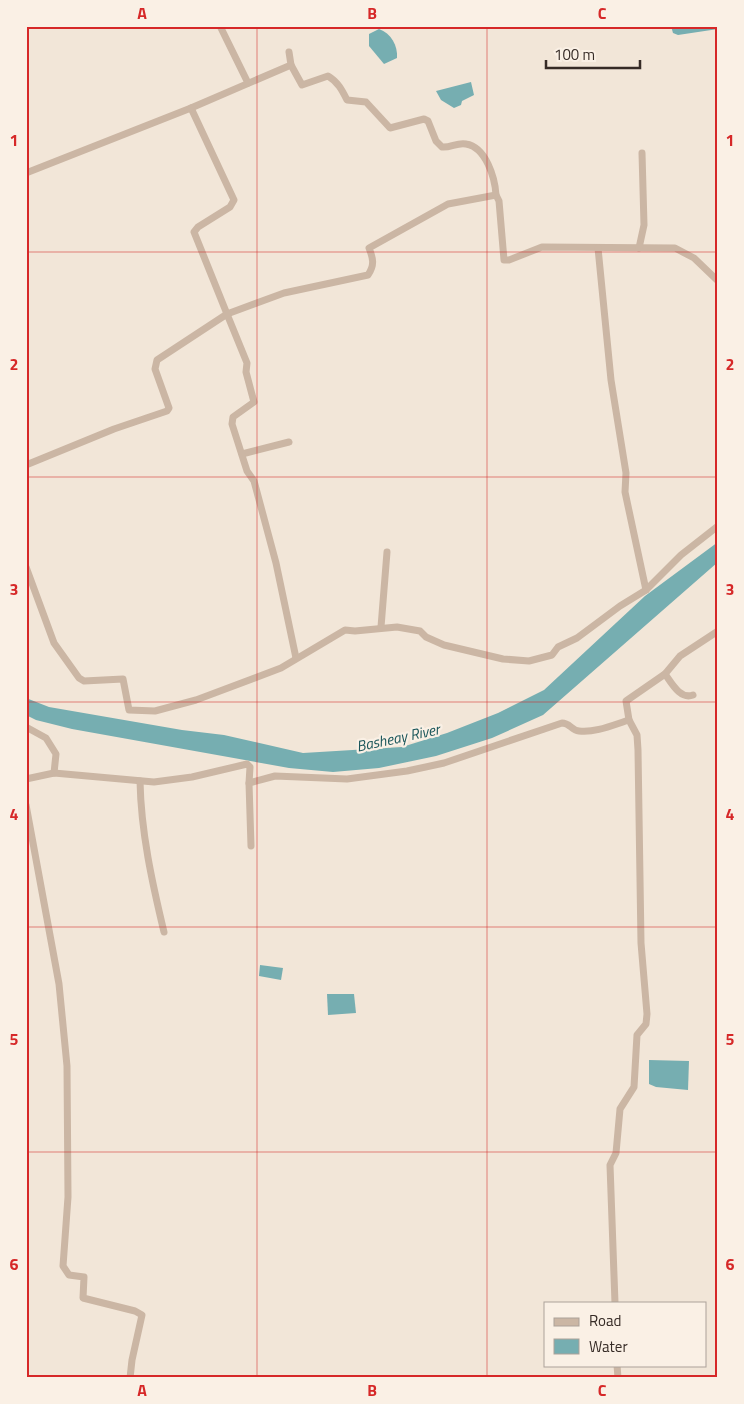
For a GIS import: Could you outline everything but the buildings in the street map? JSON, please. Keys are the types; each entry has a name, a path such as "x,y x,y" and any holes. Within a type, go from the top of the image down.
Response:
{"street":[{"path":"220,26 248,83"},
{"path":"289,52 291,65 302,85 328,76 338,83 347,100 366,102 390,128 424,119 428,121 436,140 442,147 465,144 477,149 486,162 495,183 496,196 499,201 504,260 509,260 542,247 675,248 694,258 718,281"},
{"path":"26,173 191,108 291,65"},
{"path":"191,108 234,200 230,208 198,227 194,232 247,363 246,372 254,402 231,419 247,471 254,481 261,506 296,658"},
{"path":"639,248 644,224 642,153"},
{"path":"26,465 114,428 167,411 169,408 155,369 156,360 227,314 284,293 368,275 373,268 373,258 369,248 448,204 496,196"},
{"path":"598,248 608,360 626,473 625,492 646,590"},
{"path":"242,454 289,442"},
{"path":"26,568 54,643 73,670 84,680 123,680 128,710 155,711 196,700 281,668 345,630 355,631 381,627 397,627 420,631 444,645 503,659 528,661 552,655 558,646 577,638 620,606 646,590 681,555 718,526"},
{"path":"381,627 387,552"},
{"path":"616,1302 610,1165 616,1154 620,1108 634,1087 636,1035 646,1024 647,1014 641,943 637,735 629,720 626,702 664,674 680,656 718,631"},
{"path":"664,674 682,695 692,695"},
{"path":"249,783 276,776 347,779 407,771 444,763 562,723 568,724 577,731 591,731 629,720"},
{"path":"26,727 46,738 56,754 54,773"},
{"path":"26,780 54,773 154,782 192,777 247,764 250,767 251,846"},
{"path":"140,781 140,811 150,876 164,932"},
{"path":"26,805 59,984 67,1066 68,1197 63,1266 69,1275 84,1276 83,1298 135,1311 142,1315 130,1378"}],"water":[{"path":"671,26 718,26 718,29 678,35 673,33"},
{"path":"379,29 390,37 397,53 397,58 384,64 369,46 369,34"},
{"path":"471,82 474,95 462,101 461,105 454,108 441,100 436,91"},
{"path":"718,542 718,562 543,715 492,738 436,756 379,768 333,772 289,768 72,729 36,720 26,715 26,698 49,707 182,730 224,735 303,753 402,747 447,733 498,713 544,690 645,596"},
{"path":"260,965 283,968 281,980 259,976"},
{"path":"327,994 354,994 356,1013 328,1015"},
{"path":"649,1060 689,1061 688,1090 656,1087 649,1084"}],"water label":[{"name":"Basheay River","path":"398,738"}]}
